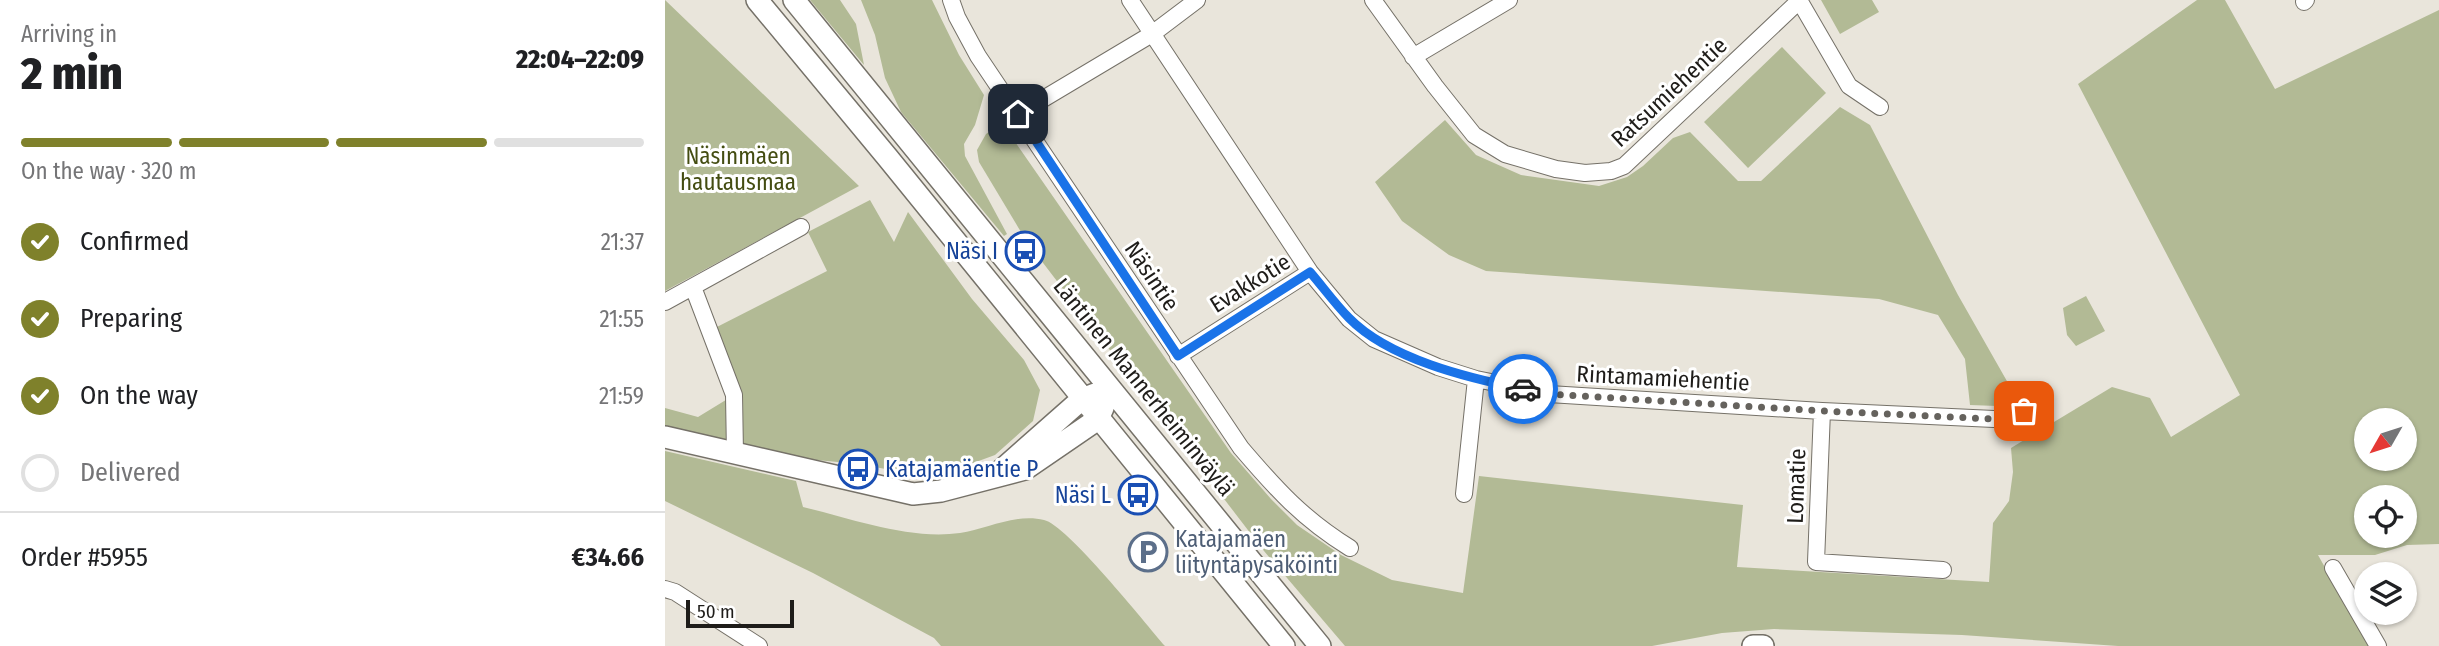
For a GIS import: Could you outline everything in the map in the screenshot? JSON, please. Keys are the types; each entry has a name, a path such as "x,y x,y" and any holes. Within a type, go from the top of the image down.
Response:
{"main road":[{"path":"757,0 1284,646"},
{"name":"Läntinen Mannerheiminväylä","path":"794,0 1320,646"},
{"path":"992,479 1082,399 1112,389"},
{"path":"665,438 913,494 941,491 1025,469 1098,419 1112,389"},
{"path":"1753,646 1763,646"}],"street":[{"name":"Näsintie","path":"951,0 978,56 1241,448 1284,497 1319,529 1350,548"},
{"name":"Rintamamiehentie","path":"1130,0 1310,272 1349,319 1374,338 1438,367 1476,379 1549,394 1822,411 2012,419 2035,402"},
{"path":"1018,114 1152,34 1197,0"},
{"name":"Ratsumiehentie","path":"1373,0 1413,57 1474,135 1505,154 1556,169 1585,173 1611,171 1624,166 1799,0"},
{"path":"1413,57 1509,0"},
{"path":"1799,0 1849,86 1880,107"},
{"path":"665,302 801,227"},
{"name":"Evakkotie","path":"1178,356 1310,272"},
{"path":"693,287 734,395 735,454"},
{"path":"1464,494 1476,379"},
{"name":"Lomatie","path":"1822,411 1816,562 1943,570"},
{"path":"2333,568 2378,646"},
{"path":"665,589 675,592 759,646"}],"green space":[{"name":"Näsinmäen hautausmaa","path":"665,0 859,186 665,291"},
{"path":"810,0 840,0 856,24 864,65"},
{"path":"861,0 932,0 959,55 984,95 975,125 964,144 965,156 1007,234 1004,236 901,112 885,78 875,35"},
{"path":"1821,0 1872,0 1879,12 1840,34"},
{"path":"2197,0 2225,0 2275,89 2439,10 2439,544 2417,545 2417,485 2354,485 2354,548 2397,548 2375,555 2318,555 2354,619 2354,625 2357,625 2369,646 2118,646 1962,635 1774,629 1722,633 1652,646 1345,646 1264,551 1027,242 979,162 977,150 986,134 1002,123 1231,453 1297,525 1341,555 1392,580 1463,593 1479,476 1743,505 1737,567 1989,582 1993,523 2009,501 2013,472 2011,448 2112,387 2150,398 2171,437 2240,395 2078,84"},
{"path":"1782,47 1826,93 1748,168 1704,122"},
{"path":"1840,107 1870,125 1958,295 2016,397 1997,406 1970,405 1965,359 1938,315 1879,299 1486,271 1449,255 1402,221 1375,182 1445,120 1476,155 1521,175 1599,186 1627,177 1673,138 1690,132 1738,181 1761,181"},
{"path":"870,200 894,242 908,212 972,299 1024,360 1040,390 1033,421 995,455 954,470 912,474 859,464 763,455 665,430 665,408 698,417 734,395 711,330 827,271 808,232"},
{"path":"2086,296 2105,331 2076,346 2067,335 2063,308"},
{"path":"665,451 796,481 803,507 901,531 921,534 960,533 1012,520 1044,520 1070,538 1165,646 941,646 934,638 813,573 665,501"}],"way so far":[{"path":"1523,389 1549,394 1994,419 2012,419 2024,411"}],"place":[{"name":"Näsi I","path":"1025,251"},
{"name":"Katajamäentie P","path":"858,469"},
{"name":"Näsi L","path":"1138,495"},
{"name":"Katajamäen liityntäpysäköinti","path":"1148,552"}],"route":[{"path":"1018,114 1178,356 1310,272 1349,319 1374,338 1438,367 1523,389"}]}
